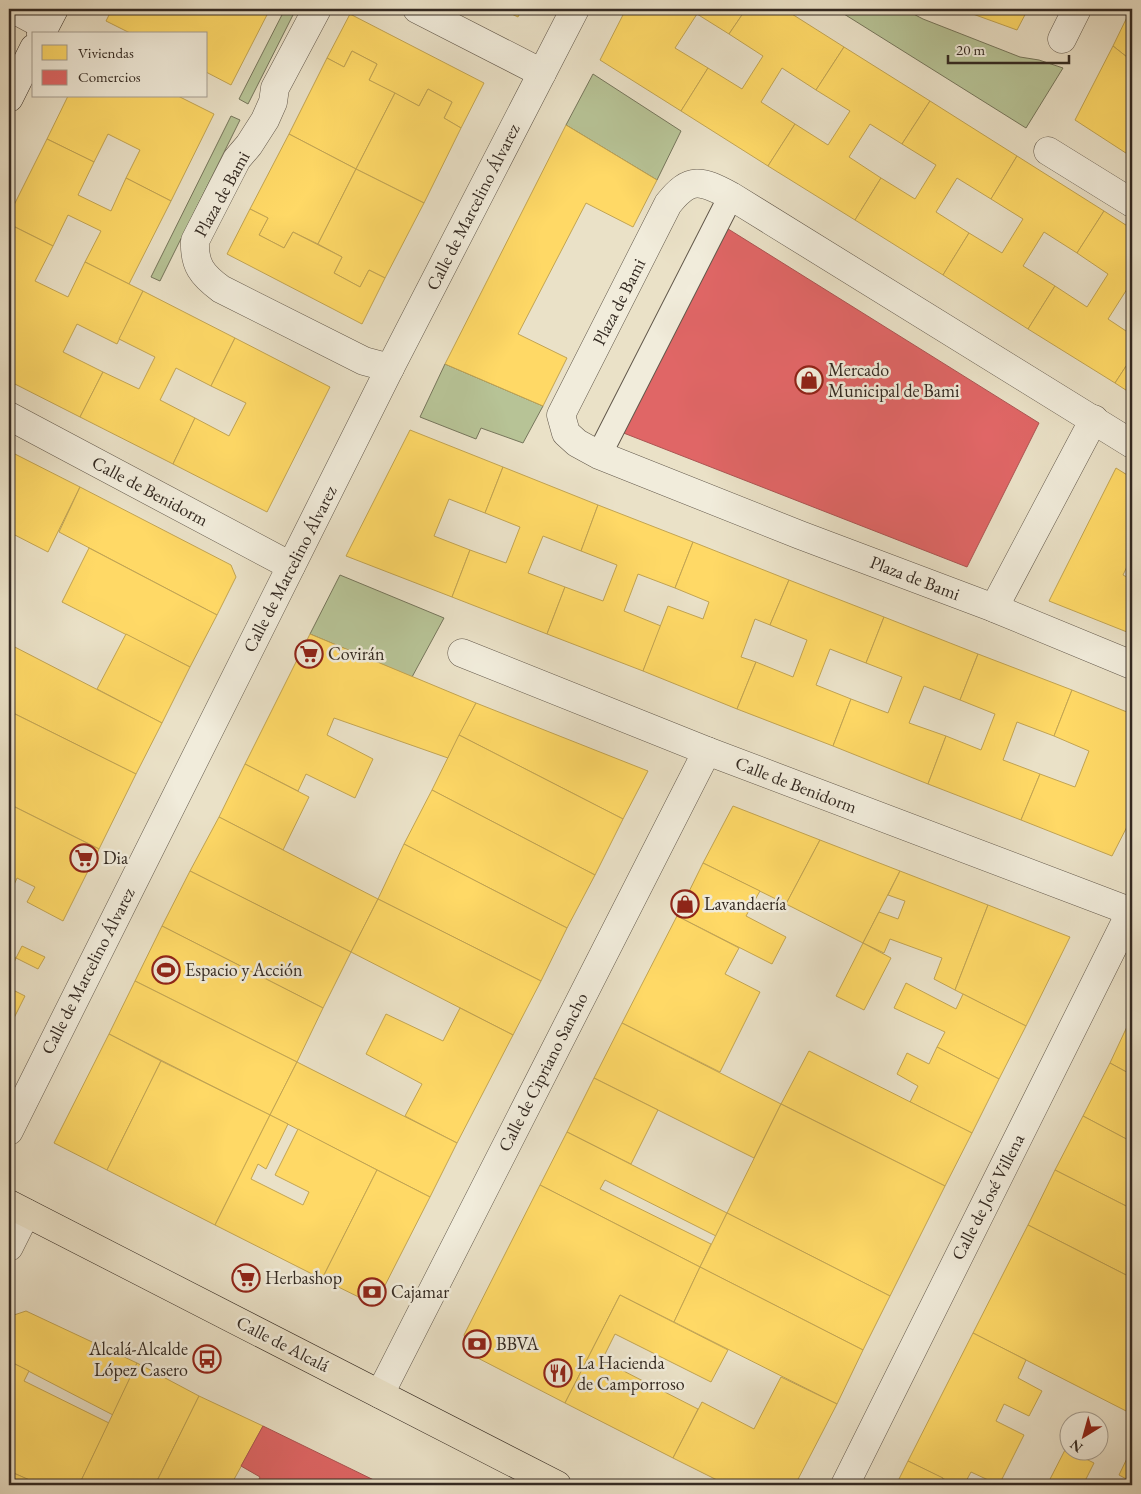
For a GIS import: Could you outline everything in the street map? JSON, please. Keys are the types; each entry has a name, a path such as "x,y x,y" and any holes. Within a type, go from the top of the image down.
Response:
{"main road":[{"name":"Calle de Alcalá","path":"18,1208 551,1484"}],"street":[{"path":"13,9 43,29"},
{"name":"Plaza de Bami","path":"317,9 275,88 273,102 265,120 249,145 237,159 194,241 194,254 205,278 221,289 364,361 390,368"},
{"path":"417,9 542,73"},
{"name":"Calle de Marcelino Álvarez","path":"9,1131 390,368 575,9"},
{"path":"1062,39 1077,9"},
{"path":"9,98 32,51"},
{"path":"1048,151 1132,203"},
{"name":"Plaza de Bami","path":"1132,444 731,196 710,185 693,183 678,191 668,204 562,415 566,433 577,443 599,455 800,535 994,608 1132,665"},
{"name":"Calle de Benidorm","path":"9,416 291,566"},
{"path":"994,608 1094,419"},
{"name":"Calle de Benidorm","path":"462,653 707,751 1132,911"},
{"name":"Calle de Cipriano Sancho","path":"380,1394 707,751"},
{"name":"Calle de José Villena","path":"845,1485 1132,911"},
{"path":"9,1247 18,1208"}],"lane":[{"path":"599,455 731,196"}],"green space":[{"path":"285,9 296,9 248,104 239,99"},
{"path":"836,9 904,9 923,19 1020,57 1039,60 1063,68 1026,128"},
{"path":"593,74 681,131 657,180 566,125"},
{"path":"231,116 240,120 160,281 151,277"},
{"path":"445,364 543,406 523,443 481,428 476,439 420,417"},
{"path":"340,575 444,618 412,677 310,634"}],"building: Viviendas":[{"path":"112,9 270,9 231,85 208,73 208,32 128,32 106,21"},
{"path":"501,9 522,9 518,17"},
{"path":"626,9 746,9 729,34 697,14 675,48 708,68 681,111 600,60"},
{"path":"746,9 784,9 844,47 816,90 782,68 761,102 795,124 768,166 681,111 708,68 742,89 763,56 729,34"},
{"path":"959,9 1028,9 1017,30"},
{"path":"1132,9 1132,61 1113,46"},
{"path":"350,14 484,83 461,128 444,118 452,102 428,89 419,106 369,80 377,64 352,51 344,67 327,58"},
{"path":"1113,46 1132,61 1132,157 1075,120"},
{"path":"844,47 930,101 902,144 870,124 849,157 881,178 855,220 768,166 795,124 828,145 850,111 816,90"},
{"path":"352,51 377,64 369,80 395,93 356,169 289,134 327,58 344,67"},
{"path":"428,89 452,102 444,118 461,128 424,203 356,169 395,93 419,106"},
{"path":"67,98 182,98 214,114 171,201 126,178 140,150 108,134 94,162 47,139"},
{"path":"930,101 1017,156 991,199 957,178 936,212 969,233 943,275 855,220 881,178 915,199 936,165 902,144"},
{"path":"566,125 657,180 633,227 586,203 518,334 567,358 543,406 445,364"},
{"path":"289,134 356,169 318,244 293,232 284,248 259,235 268,218 250,209"},
{"path":"47,139 94,162 78,195 111,211 126,178 171,201 129,284 85,262 101,231 68,215 53,246 9,224 9,215"},
{"path":"1017,156 1104,211 1077,253 1044,232 1023,266 1055,286 1028,329 943,275 969,233 1002,253 1023,219 991,199"},
{"path":"356,169 424,203 385,278 369,270 360,287 334,273 342,257 318,244"},
{"path":"250,209 268,218 259,235 284,248 293,232 342,257 334,273 360,287 369,270 385,278 362,324 227,254"},
{"path":"1104,211 1132,229 1132,288 1129,286 1108,319 1132,335 1132,357 1115,383 1028,329 1055,286 1087,307 1108,274 1077,253"},
{"path":"9,224 53,246 35,281 68,297 85,262 143,291 117,344 77,324 63,352 103,372 80,417 9,381"},
{"path":"143,291 235,338 211,386 176,368 160,400 195,418 173,464 80,417 103,372 139,389 155,357 119,339"},
{"path":"235,338 330,387 267,512 173,464 195,418 229,436 246,403 211,386"},
{"path":"1132,357 1132,394 1115,383"},
{"path":"410,430 503,467 485,513 449,499 434,536 470,550 452,597 346,556"},
{"path":"9,451 80,487 48,552 9,532"},
{"path":"503,467 598,505 581,551 543,536 528,573 565,587 547,634 452,597 470,550 506,563 520,527 485,513"},
{"path":"1116,468 1132,478 1132,556 1123,575 1132,580 1132,634 1049,601"},
{"path":"80,487 231,565 236,577 217,615 59,532"},
{"path":"598,505 693,542 675,588 638,574 624,611 661,626 643,671 547,634 565,587 603,601 617,565 581,551"},
{"path":"693,542 789,580 770,625 755,619 741,657 756,662 737,709 643,671 668,606 703,619 709,602 675,588"},
{"path":"89,548 217,615 190,667 62,602"},
{"path":"789,580 884,617 866,663 830,649 816,685 851,699 833,746 737,709 756,662 793,677 807,640 770,625"},
{"path":"884,617 978,654 960,700 924,686 909,723 946,736 928,784 833,746 851,699 888,713 902,677 866,663"},
{"path":"126,634 190,667 162,723 97,689"},
{"path":"310,634 476,703 448,758 334,718 327,735 373,759 355,798 306,774 298,791 245,764"},
{"path":"9,644 162,723 136,774 9,711"},
{"path":"978,654 1072,690 1054,736 1017,722 1003,760 1040,774 1021,820 928,784 946,736 981,750 995,714 960,700"},
{"path":"1072,690 1132,714 1132,817 1112,856 1021,820 1040,774 1075,787 1089,751 1054,736"},
{"path":"476,703 648,771 623,819 459,735"},
{"path":"9,711 136,774 99,849 9,804"},
{"path":"459,735 623,819 595,875 432,790"},
{"path":"245,764 309,797 283,850 219,817"},
{"path":"432,790 595,875 567,928 404,844"},
{"path":"9,804 99,849 63,921 27,902 35,887 17,878 9,893"},
{"path":"733,806 820,840 786,904 703,863"},
{"path":"219,817 378,899 351,952 190,871"},
{"path":"820,840 900,871 863,943 786,904"},
{"path":"404,844 567,928 541,981 378,899"},
{"path":"703,863 760,891 746,916 786,937 772,964 677,916"},
{"path":"190,871 351,952 323,1008 162,926"},
{"path":"900,871 988,905 955,990 934,979 942,958 890,939 884,953 863,943 879,912 898,919 905,901 888,895"},
{"path":"378,899 541,981 513,1035 351,952"},
{"path":"988,905 1070,937 1026,1026 955,990"},
{"path":"677,916 739,948 725,974 760,992 720,1072 622,1023"},
{"path":"162,926 323,1008 297,1062 135,981"},
{"path":"863,943 891,958 864,1010 836,996"},
{"path":"22,946 45,957 38,969 16,958"},
{"path":"9,954 16,958 9,973"},
{"path":"135,981 297,1062 270,1115 109,1034"},
{"path":"906,983 956,1009 963,994 1026,1026 999,1079 937,1047 945,1032 894,1008"},
{"path":"9,988 25,996 9,1028"},
{"path":"460,1008 513,1035 457,1143 405,1116 422,1084 366,1054 386,1014 443,1041"},
{"path":"1132,1016 1132,1075 1110,1063"},
{"path":"622,1023 781,1104 754,1158 594,1078"},
{"path":"109,1034 161,1061 107,1170 54,1143"},
{"path":"937,1047 999,1079 972,1133 910,1102 918,1086 897,1074 907,1053 929,1064"},
{"path":"809,1051 972,1133 945,1186 781,1104"},
{"path":"161,1061 270,1115 215,1225 107,1170"},
{"path":"297,1062 457,1143 430,1197 270,1115"},
{"path":"1110,1063 1132,1075 1132,1142 1083,1116"},
{"path":"594,1078 658,1110 631,1164 567,1132"},
{"path":"781,1104 945,1186 890,1296 727,1213"},
{"path":"270,1115 288,1124 266,1169 258,1164 251,1179 303,1205 309,1192 275,1175 298,1129 377,1170 322,1279 215,1225"},
{"path":"1083,1116 1132,1142 1132,1209 1055,1170"},
{"path":"567,1132 727,1213 716,1236 605,1180 600,1189 711,1244 700,1267 540,1185"},
{"path":"377,1170 430,1197 375,1305 322,1279"},
{"path":"1055,1170 1132,1209 1132,1278 1028,1225"},
{"path":"540,1185 700,1267 674,1322 620,1295 565,1403 470,1354 464,1335"},
{"path":"727,1213 890,1296 863,1350 700,1267"},
{"path":"1028,1225 1132,1278 1132,1414 973,1333"},
{"path":"700,1267 863,1350 837,1404 674,1322"},
{"path":"620,1295 728,1350 711,1382 615,1334 602,1360 698,1409 673,1458 565,1403"},
{"path":"26,1311 137,1363 113,1415 9,1361 9,1320 11,1316"},
{"path":"973,1333 1026,1360 1018,1378 1042,1391 1029,1416 1004,1404 996,1421 1024,1435 999,1485 971,1472 964,1485 956,1485 908,1461"},
{"path":"9,1361 29,1371 24,1381 109,1423 79,1485 40,1485 9,1471"},
{"path":"137,1363 199,1396 155,1485 79,1485"},
{"path":"781,1377 837,1404 795,1485 727,1485 673,1458 702,1402 754,1429"},
{"path":"199,1396 263,1426 231,1485 155,1485"},
{"path":"1132,1448 1132,1482 1119,1475"},
{"path":"908,1461 943,1478 939,1485 896,1485"},
{"path":"1059,1462 1094,1463 1083,1485 1047,1485"},
{"path":"9,1471 32,1481 30,1485 9,1485"}],"building: Comercios":[{"name":"Mercado Municipal de Bami","path":"725,227 1039,423 967,567 621,432"},
{"path":"263,1426 384,1485 256,1485 260,1477 241,1466"}],"place":[{"name":"Mercado Municipal de Bami","path":"809,380"},
{"name":"Covirán","path":"309,654"},
{"name":"Dia","path":"84,858"},
{"name":"Lavandaería","path":"685,904"},
{"name":"Espacio y Acción","path":"166,970"},
{"name":"Herbashop","path":"246,1278"},
{"name":"Cajamar","path":"372,1292"},
{"name":"BBVA","path":"477,1344"},
{"name":"Alcalá-Alcalde López Casero","path":"207,1359"},
{"name":"La Hacienda de Camporroso","path":"558,1373"}]}
